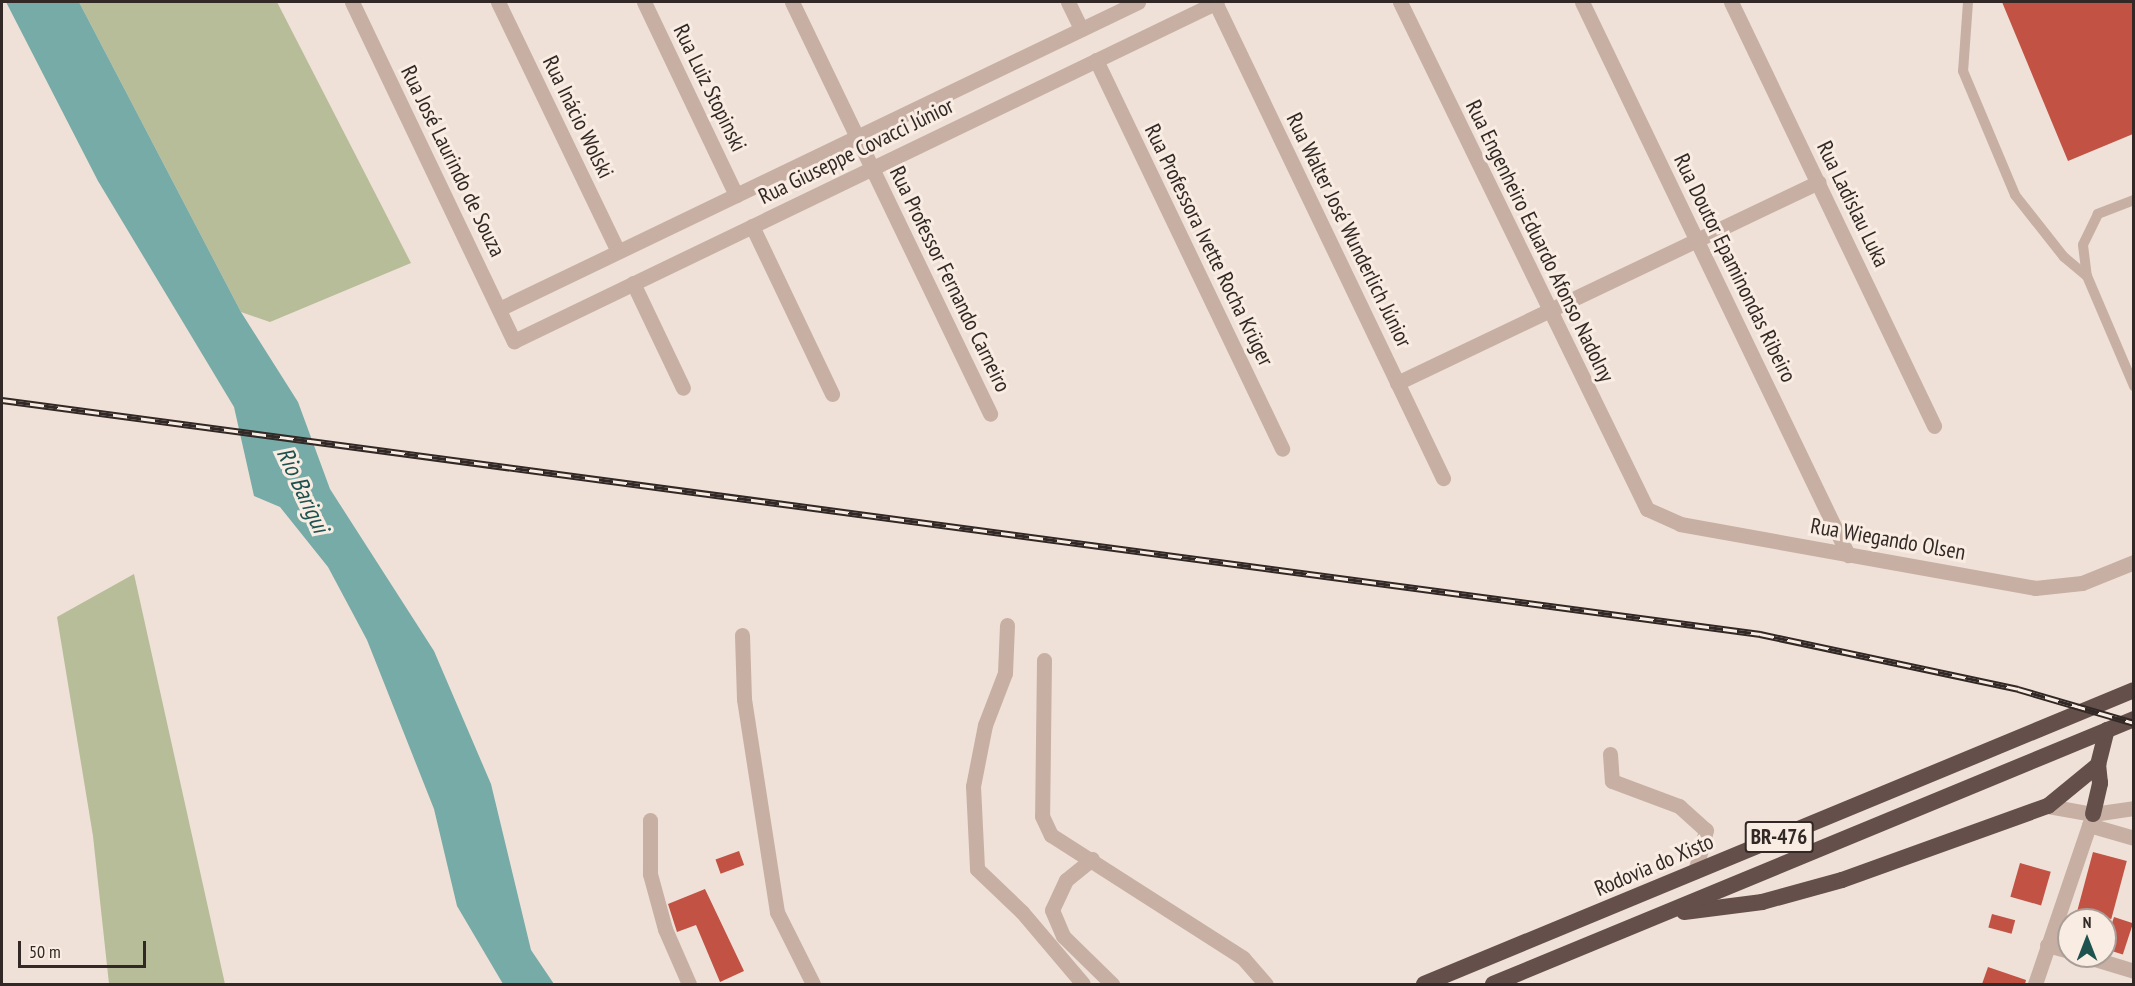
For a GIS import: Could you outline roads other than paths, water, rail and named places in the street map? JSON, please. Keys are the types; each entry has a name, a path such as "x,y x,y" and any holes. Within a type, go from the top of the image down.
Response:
{"highway":[{"name":"Rodovia do Xisto","path":"1424,984 2133,690"},
{"name":"BR-476","path":"1493,984 2133,719"},
{"path":"2091,819 2100,783 2098,765 2107,730"},
{"path":"1659,916 1762,902 1842,880 2048,806 2098,765"}],"street":[{"name":"Rua José Laurindo de Souza","path":"352,2 514,341"},
{"name":"Rua Inácio Wolski","path":"498,2 618,251"},
{"name":"Rua Luiz Stopinski","path":"644,2 736,195"},
{"name":"Rua Professor Fernando Carneiro","path":"792,2 990,414"},
{"path":"1068,2 1081,29"},
{"name":"Rua Giuseppe Covacci Júnior","path":"499,309 1138,2"},
{"name":"Rua Giuseppe Covacci Júnior","path":"514,341 1216,2"},
{"name":"Rua Walter José Wunderlich Júnior","path":"1216,2 1443,478"},
{"name":"Rua Engenheiro Eduardo Afonso Nadolny","path":"1400,2 1639,500"},
{"name":"Rua Doutor Epaminondas Ribeiro","path":"1582,2 1848,555"},
{"name":"Rua Ladislau Luka","path":"1731,2 1934,426"},
{"name":"Rua Professora Ivette Rocha Krüger","path":"1096,60 1282,449"},
{"path":"1397,383 1818,182"},
{"path":"752,226 832,394"},
{"path":"633,284 683,388"},
{"name":"Rua Wiegando Olsen","path":"1639,500 1668,521 2042,589 2082,583 2133,562"},
{"path":"1007,625 1005,674 985,725 973,786 977,869 1022,912 1083,984"},
{"path":"742,635 744,699 777,912 813,984"},
{"path":"1044,660 1042,816 1051,835 1092,859 1243,958 1266,984"},
{"path":"1610,754 1612,781 1679,806 1706,830 1695,872"},
{"path":"2048,806 2091,819 2133,838"},
{"path":"2091,819 2133,808"},
{"path":"2034,984 2091,819"},
{"path":"650,820 650,874 665,929 689,984"},
{"path":"1092,859 1065,880 1052,910 1064,936 1112,984"},
{"path":"2048,945 2057,948"},
{"path":"2117,966 2133,971"}],"lane":[{"path":"1968,2 1963,71 2015,195 2064,256 2087,276"},
{"path":"2133,200 2098,214 2083,245 2087,276 2133,386"}],"water":[{"name":"Rio Barigui","path":"6,2 79,2 241,312 298,402 330,489 434,651 491,784 531,950 554,984 503,984 457,906 434,809 367,640 328,567 280,507 254,496 234,407 98,181"}],"railway":[{"path":"2,400 1760,634 2018,689 2134,723"}]}
